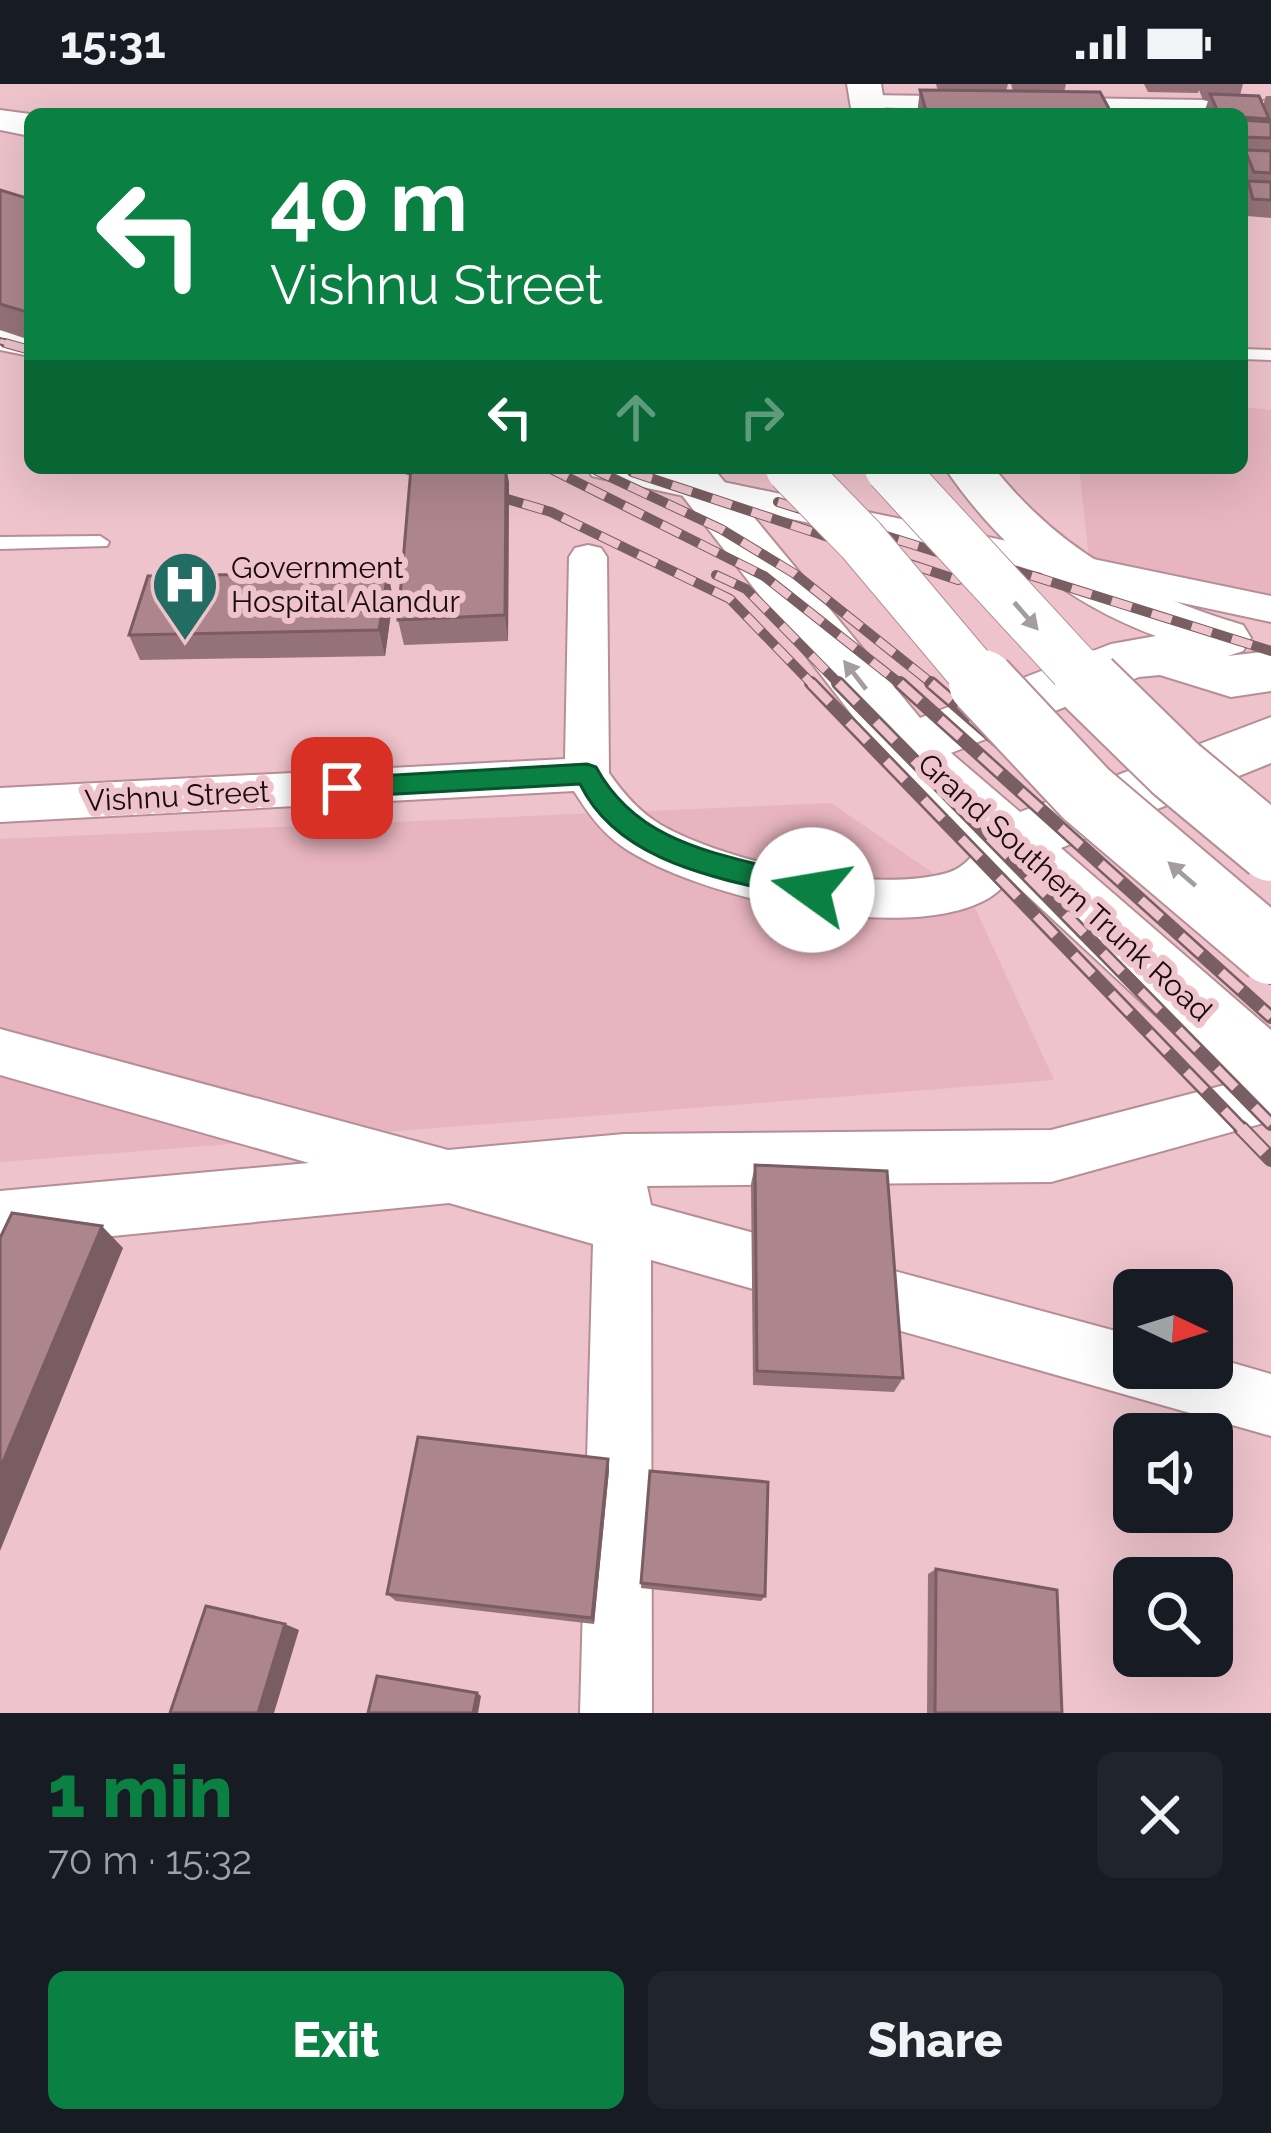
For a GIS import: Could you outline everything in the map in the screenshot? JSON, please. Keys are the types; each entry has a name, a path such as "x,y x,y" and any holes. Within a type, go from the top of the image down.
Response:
{"main road":[{"name":"Grand Southern Trunk Road","path":"690,474 910,745 1271,1075"},
{"path":"796,474 849,523 1062,771 1271,951"},
{"path":"895,474 1063,659 1175,769 1271,848"},
{"path":"974,474 1020,532 1081,581 1167,621 1271,651"},
{"path":"910,745 1130,658 1162,655 1231,677 1271,671"},
{"path":"1012,841 1271,739"}],"street":[{"path":"866,100 1252,100"},
{"path":"633,474 1271,609"},
{"path":"588,556 587,774 599,797 641,836 682,856 856,897 903,898 970,886 1012,841"},
{"name":"Vishnu Street","path":"0,805 587,774"},
{"path":"0,1052 1113,1360"},
{"path":"0,1220 624,1160 1051,1156 1271,1097"},
{"path":"616,1713 624,1160"},
{"path":"1215,1389 1271,1405"}],"lane":[{"path":"0,543 100,542"}],"shaded area":[{"path":"1248,408 1271,410 1271,617 1089,557 1080,474 1248,474"},
{"path":"831,803 971,899 1054,1080 0,1162 0,839"}],"building":[{"path":"920,90 1100,92 1109,108 925,108"},
{"path":"1210,94 1259,96 1269,119 1248,117 1248,108 1216,108"},
{"path":"1248,120 1271,122 1271,138 1248,137"},
{"path":"1248,150 1271,151 1271,173 1254,172"},
{"path":"1248,181 1271,182 1271,200 1253,199"},
{"path":"0,190 24,197 24,311 0,304"},
{"path":"410,474 506,474 505,615 398,620"},
{"path":"388,572 379,630 129,635 148,576"},
{"path":"755,1165 887,1171 903,1378 757,1371"},
{"path":"12,1213 102,1226 0,1469 0,1238"},
{"path":"418,1437 608,1459 592,1618 387,1594"},
{"path":"650,1471 768,1482 765,1596 641,1583"},
{"path":"936,1569 1057,1590 1062,1713 935,1713"},
{"path":"206,1606 285,1624 258,1713 170,1713"},
{"path":"377,1676 477,1693 473,1713 368,1713"}],"railway":[{"path":"0,341 11,345"},
{"path":"5,343 11,345"},
{"path":"11,345 24,348"},
{"path":"422,474 551,512 730,599 814,686"},
{"path":"561,474 764,576 903,686"},
{"path":"604,474 721,529 795,574 935,686"},
{"path":"638,474 958,580 1004,567 1271,651"},
{"path":"778,502 975,564 996,558"},
{"path":"716,575 746,589 841,686"},
{"path":"811,683 1244,1131"},
{"path":"838,683 1271,1124"},
{"path":"900,683 1271,1017"},
{"path":"931,683 1271,978"},
{"path":"1241,1128 1271,1159"}],"place":[{"name":"Government Hospital Alandur","path":"185,643"}],"route":[{"path":"342,788 587,774 599,797 641,836 682,856 812,890"}]}
